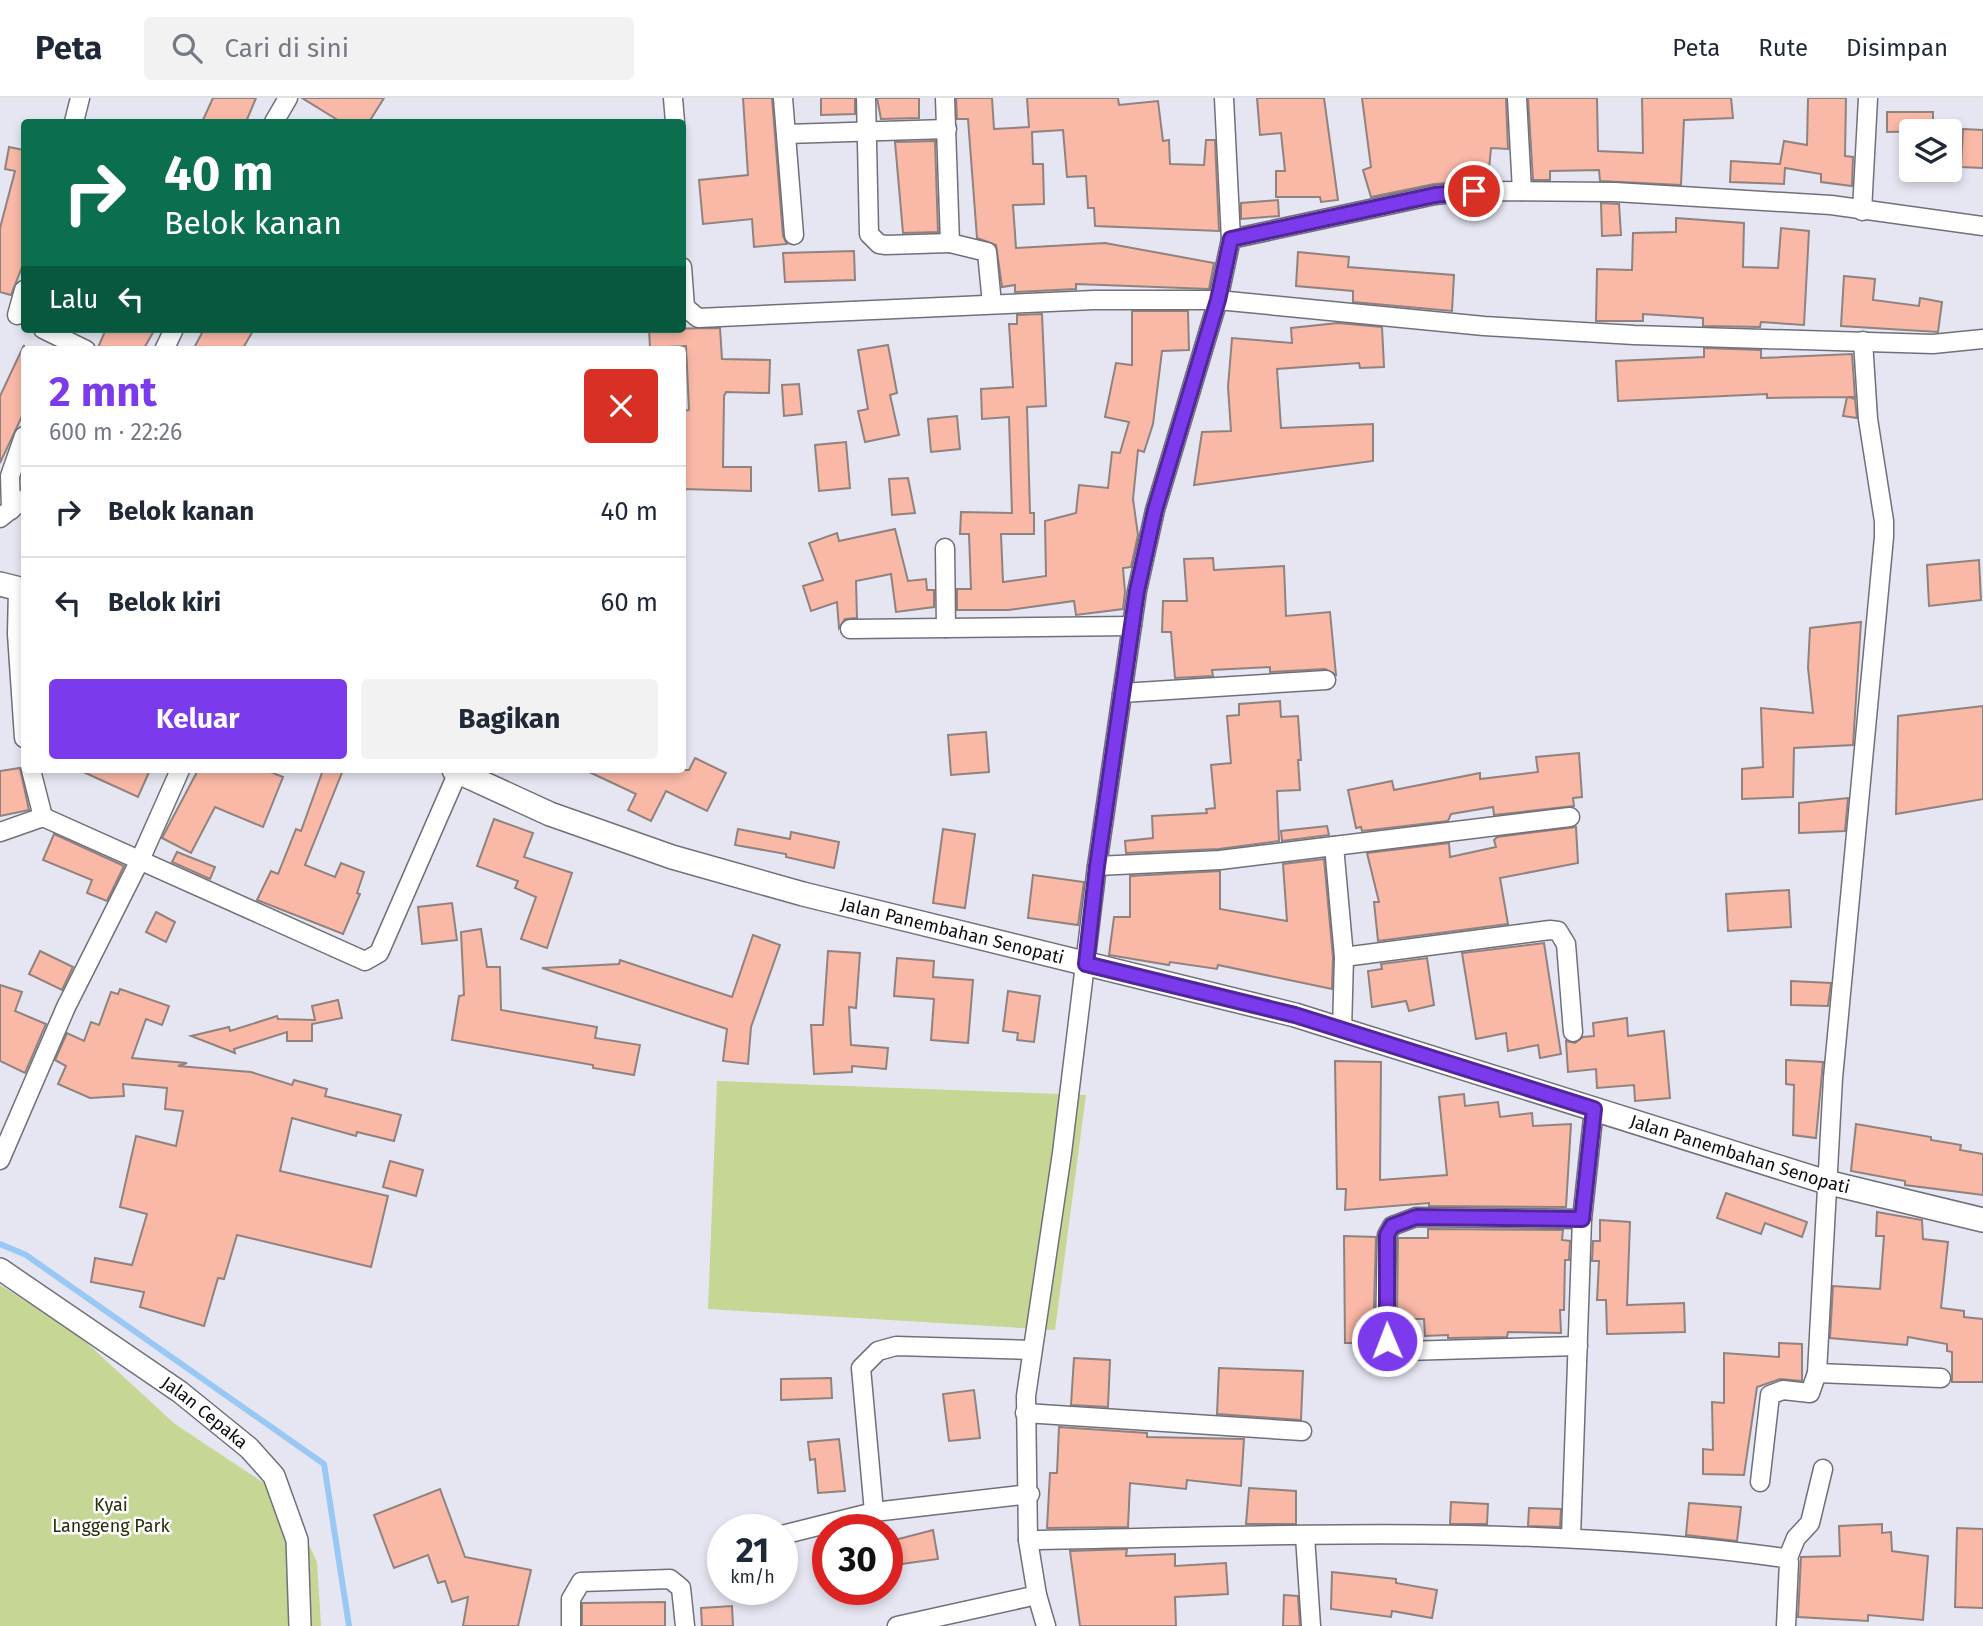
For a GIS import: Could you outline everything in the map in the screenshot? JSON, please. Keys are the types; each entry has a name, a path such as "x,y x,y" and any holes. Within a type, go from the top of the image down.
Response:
{"main road":[{"name":"Jalan Panembahan Senopati","path":"460,773 550,814 672,857 803,894 1295,1015 1826,1182 1983,1220"}],"street":[{"path":"75,119 80,98"},
{"path":"673,98 675,119"},
{"path":"783,98 794,235"},
{"path":"866,98 867,226 874,240 886,245 950,243 987,252 992,304"},
{"path":"945,98 950,243"},
{"path":"1046,1626 1037,1595 1028,1540 1030,1493 1025,1413 1031,1350 1062,1153 1097,866 1132,626 1155,510 1218,300 1231,239 1224,98"},
{"path":"1517,98 1522,191"},
{"path":"1862,211 1868,98"},
{"path":"786,134 867,134 947,129"},
{"path":"1231,239 1446,193 1522,191 1628,193 1831,205 1983,226"},
{"path":"14,315 21,298"},
{"path":"686,308 698,317 992,304 1218,300 1484,326 1634,335 1933,344 1983,340"},
{"path":"48,333 63,345"},
{"path":"1760,1482 1770,1395 1783,1390 1810,1393 1817,1373 1826,1182 1847,904 1884,537 1884,521 1868,418 1863,341"},
{"path":"12,509 10,476 21,445"},
{"path":"946,548 946,628"},
{"path":"14,588 21,693"},
{"path":"850,629 1132,626"},
{"path":"1122,693 1326,680"},
{"path":"32,773 43,817"},
{"path":"0,1160 66,1007 140,860 179,773"},
{"path":"0,832 43,817 268,920 365,961 379,953 455,773"},
{"path":"1097,866 1220,860 1570,817"},
{"path":"1334,846 1344,957 1342,1031"},
{"path":"1344,957 1558,931 1566,944 1573,1031"},
{"path":"1571,1537 1582,1219 1594,1109"},
{"path":"1578,1346 1405,1351 1391,1348 1385,1335 1387,1235 1392,1226 1416,1217 1582,1219"},
{"name":"Jalan Cepaka","path":"0,1269 180,1392 249,1448 274,1476 297,1540 300,1626"},
{"path":"874,1513 861,1368 871,1357 878,1351 896,1346 1031,1350"},
{"path":"1817,1373 1941,1378"},
{"path":"1025,1413 1302,1431"},
{"path":"1787,1560 1796,1538 1810,1523 1823,1469"},
{"path":"798,1531 874,1513 1030,1493"},
{"path":"1305,1536 1311,1626"},
{"path":"1028,1540 1305,1536 1571,1537 1740,1552 1787,1560"},
{"path":"1786,1626 1790,1565 1787,1560"},
{"path":"571,1626 571,1599 581,1582 670,1579 681,1588 685,1626"},
{"path":"897,1626 923,1624 1037,1595"}],"green space":[{"path":"717,1081 1086,1095 1055,1330 708,1309"},
{"name":"Kyai Langgeng Park","path":"0,1285 75,1332 175,1424 288,1499 317,1562 321,1626 0,1626"}],"building":[{"path":"213,98 256,98 247,119 203,119"},
{"path":"302,98 384,98 371,119 336,119"},
{"path":"743,98 772,98 783,236 787,244 754,247 752,219 703,224 699,180 748,175"},
{"path":"821,98 855,98 855,114 821,115"},
{"path":"877,98 919,98 919,118 881,119"},
{"path":"956,98 992,98 994,129 1029,127 1027,98 1118,98 1119,105 1158,101 1163,141 1169,140 1170,164 1204,165 1206,140 1215,140 1219,231 1095,226 1094,208 1088,208 1086,176 1067,177 1063,130 1032,132 1033,164 1043,164 1044,204 1013,205 1016,248 1105,243 1214,263 1209,289 1076,284 1076,289 1015,292 1015,285 1002,287 996,245 977,238 968,119 957,119"},
{"path":"1257,98 1324,98 1338,200 1321,202 1320,197 1276,197 1276,171 1285,171 1281,133 1260,135"},
{"path":"1362,98 1506,98 1508,149 1491,148 1488,180 1434,184 1371,197 1363,170 1371,167"},
{"path":"1528,98 1597,98 1598,151 1643,153 1642,98 1731,98 1733,118 1684,120 1681,185 1600,181 1599,170 1550,171 1550,180 1533,180"},
{"path":"1808,98 1846,98 1845,156 1853,157 1852,186 1821,182 1821,174 1785,168 1784,184 1730,182 1731,161 1780,164 1784,141 1807,145"},
{"path":"1887,112 1933,112 1933,119 1899,119 1899,132 1887,132"},
{"path":"1963,129 1983,130 1983,168 1962,167"},
{"path":"935,141 938,232 903,233 895,142"},
{"path":"9,147 21,149 21,270 11,295 0,292 0,228 15,171 5,169"},
{"path":"1278,200 1279,216 1241,219 1241,203"},
{"path":"1601,203 1619,204 1621,235 1602,236"},
{"path":"1676,218 1744,223 1743,267 1778,268 1781,228 1809,231 1804,325 1761,322 1760,327 1703,326 1703,318 1643,314 1643,321 1596,321 1597,269 1632,270 1633,233 1676,232"},
{"path":"854,251 855,280 785,282 783,253"},
{"path":"1298,252 1349,257 1348,267 1454,275 1452,311 1353,302 1353,291 1296,286"},
{"path":"1844,276 1875,279 1873,300 1919,306 1920,298 1942,302 1938,332 1841,326"},
{"path":"1132,311 1188,311 1189,350 1162,351 1153,424 1144,452 1138,450 1133,499 1138,535 1131,567 1123,568 1123,609 1076,615 1074,601 1008,610 957,610 957,589 971,589 969,534 960,534 961,512 1012,513 1009,417 982,419 981,389 1013,387 1009,324 1017,324 1017,315 1042,314 1046,406 1027,407 1030,513 1034,513 1034,534 1001,534 1003,582 1046,576 1045,521 1076,513 1079,485 1108,488 1112,452 1120,453 1129,422 1105,417 1116,363 1132,365"},
{"path":"1338,323 1382,327 1384,367 1360,368 1359,363 1277,369 1281,428 1373,424 1373,461 1194,485 1202,432 1231,431 1228,387 1232,338 1292,343 1291,328"},
{"path":"686,328 720,328 722,359 770,360 769,393 726,392 724,396 723,467 751,467 751,491 686,489 686,410 689,410 686,346 650,346 649,333 686,333"},
{"path":"104,333 153,333 145,346 99,346"},
{"path":"202,333 252,333 244,346 195,346"},
{"path":"888,345 897,393 890,395 899,435 865,442 858,411 868,409 858,350"},
{"path":"1704,348 1761,350 1761,358 1852,354 1855,397 1848,397 1855,399 1857,418 1843,416 1847,397 1767,398 1767,394 1618,401 1616,361 1704,357"},
{"path":"21,351 21,418 0,463 0,396"},
{"path":"799,384 802,414 784,416 782,385"},
{"path":"957,416 960,449 931,452 928,419"},
{"path":"846,442 850,488 819,491 815,445"},
{"path":"908,478 915,513 892,515 889,479"},
{"path":"895,529 908,581 926,579 927,590 934,590 934,607 896,612 891,574 856,581 857,618 845,619 839,628 837,602 811,611 803,586 823,580 809,543 837,533 839,541"},
{"path":"1213,558 1214,570 1284,566 1286,616 1330,612 1336,675 1325,669 1270,672 1270,667 1212,670 1213,676 1175,678 1171,632 1162,632 1163,601 1187,601 1184,559"},
{"path":"1979,560 1981,600 1929,606 1927,565"},
{"path":"1861,622 1853,745 1794,748 1793,797 1742,799 1742,769 1763,767 1761,708 1813,713 1808,668 1810,628"},
{"path":"1280,701 1281,717 1298,716 1301,760 1298,760 1300,790 1277,791 1279,841 1219,849 1126,853 1125,841 1153,838 1152,816 1207,813 1206,809 1215,808 1211,765 1231,763 1227,716 1239,715 1239,704"},
{"path":"1983,706 1983,799 1896,814 1898,716"},
{"path":"986,732 989,772 951,775 948,735"},
{"path":"1579,753 1582,797 1573,798 1574,806 1494,815 1493,807 1451,814 1448,821 1362,831 1361,827 1356,828 1348,790 1392,781 1394,790 1480,773 1480,779 1538,772 1536,757"},
{"path":"695,758 726,773 707,811 666,791 651,821 628,810 636,794 591,773 686,773 686,770 689,770"},
{"path":"20,768 29,810 0,816 0,771"},
{"path":"86,773 149,773 138,797"},
{"path":"196,773 273,773 283,777 263,827 215,807 191,853 162,838"},
{"path":"322,773 342,773 305,865 335,877 341,863 364,872 357,893 360,894 343,934 257,900 271,871 278,874 296,829 301,831"},
{"path":"1848,798 1845,831 1799,833 1799,803"},
{"path":"494,819 533,833 524,857 572,873 547,948 521,939 536,897 515,888 518,881 477,866"},
{"path":"1327,826 1329,835 1282,841 1281,831"},
{"path":"1576,827 1578,863 1500,878 1508,924 1378,941 1374,902 1379,902 1367,853 1449,843 1450,857 1496,847 1494,840 1497,837"},
{"path":"738,829 790,839 791,832 839,842 834,868 786,857 786,854 735,845"},
{"path":"943,829 975,834 965,908 933,903"},
{"path":"54,834 124,866 107,901 87,893 92,880 43,860"},
{"path":"177,852 215,867 210,879 172,862"},
{"path":"1324,859 1333,957 1332,989 1218,965 1217,969 1170,962 1169,965 1109,955 1114,917 1130,917 1130,876 1220,871 1220,909 1287,921 1283,864"},
{"path":"1033,875 1084,882 1078,925 1028,918"},
{"path":"1789,890 1791,927 1728,931 1726,894"},
{"path":"452,903 457,940 422,944 418,907"},
{"path":"156,912 175,922 166,942 146,932"},
{"path":"481,929 487,967 500,967 501,1010 597,1027 595,1038 640,1045 634,1075 452,1040 459,996 464,995 461,932"},
{"path":"753,935 780,945 751,1027 748,1064 723,1061 727,1029 542,968 619,964 620,960 732,997"},
{"path":"1544,943 1561,1054 1540,1058 1538,1045 1508,1051 1506,1033 1476,1039 1462,953"},
{"path":"40,951 73,967 62,990 29,974"},
{"path":"828,951 860,953 856,1008 849,1007 851,1045 888,1048 886,1069 852,1066 852,1072 814,1074 811,1025 823,1025"},
{"path":"897,958 934,961 933,977 973,980 968,1043 931,1040 934,999 894,996"},
{"path":"1427,958 1434,1005 1409,1011 1406,1001 1372,1007 1368,971 1382,969 1381,964"},
{"path":"1791,981 1831,983 1828,1006 1791,1005"},
{"path":"0,985 22,992 15,1011 46,1024 25,1073 0,1061"},
{"path":"120,989 169,1006 162,1025 146,1019 132,1058 187,1063 178,1066 251,1072 292,1085 294,1080 327,1089 325,1096 401,1115 394,1141 357,1132 356,1136 292,1118 280,1171 388,1196 371,1267 237,1235 224,1279 218,1278 204,1326 140,1307 144,1292 91,1282 95,1258 132,1265 147,1214 120,1207 136,1136 176,1146 183,1111 165,1109 167,1088 123,1084 124,1096 90,1098 58,1084 66,1066 55,1060 67,1033 84,1041 91,1022 99,1025 111,992 118,994"},
{"path":"1008,991 1040,996 1034,1042 1017,1040 1018,1033 1003,1031"},
{"path":"338,1000 342,1018 312,1024 312,1041 287,1041 287,1032 234,1049 235,1053 191,1036 229,1027 230,1031 277,1016 278,1019 315,1020 312,1006"},
{"path":"1627,1018 1628,1036 1664,1031 1670,1098 1635,1101 1634,1085 1597,1088 1596,1069 1568,1072 1566,1041 1575,1043 1583,1037 1594,1036 1593,1023"},
{"path":"1786,1060 1823,1062 1816,1138 1793,1135 1794,1085 1786,1084"},
{"path":"1335,1061 1381,1062 1380,1180 1447,1175 1439,1097 1464,1094 1465,1106 1498,1102 1500,1117 1532,1113 1533,1126 1571,1124 1566,1207 1429,1206 1429,1203 1345,1210 1346,1189 1337,1189"},
{"path":"1856,1124 1931,1137 1931,1140 1961,1145 1960,1150 1983,1154 1983,1195 1905,1185 1905,1181 1851,1171"},
{"path":"390,1161 423,1170 416,1196 383,1187"},
{"path":"1726,1193 1807,1222 1802,1237 1765,1223 1761,1234 1717,1218"},
{"path":"1877,1212 1922,1220 1923,1239 1948,1242 1941,1308 1964,1311 1964,1317 1983,1319 1983,1382 1952,1382 1952,1352 1947,1351 1947,1344 1908,1337 1907,1345 1830,1338 1833,1286 1880,1289 1884,1236 1876,1236"},
{"path":"1600,1220 1630,1222 1627,1305 1684,1303 1685,1332 1607,1334 1606,1300 1597,1300 1599,1261 1592,1261 1593,1241 1600,1241"},
{"path":"1428,1229 1563,1230 1562,1240 1570,1241 1569,1260 1565,1260 1564,1310 1560,1310 1561,1333 1508,1332 1507,1337 1448,1338 1448,1335 1425,1336 1424,1319 1397,1319 1398,1238 1428,1238"},
{"path":"1344,1236 1376,1237 1373,1343 1345,1343"},
{"path":"1779,1343 1802,1344 1802,1381 1780,1379 1757,1387 1744,1475 1703,1474 1703,1449 1713,1450 1712,1402 1724,1403 1724,1353 1779,1357"},
{"path":"1074,1358 1110,1360 1108,1407 1071,1405"},
{"path":"1219,1368 1303,1371 1301,1420 1217,1414"},
{"path":"831,1378 832,1398 781,1400 781,1379"},
{"path":"974,1390 980,1438 949,1441 943,1394"},
{"path":"1059,1427 1147,1433 1147,1437 1244,1439 1241,1486 1187,1480 1186,1489 1130,1483 1128,1527 1047,1528 1050,1473 1057,1473"},
{"path":"839,1439 845,1491 818,1493 815,1459 810,1460 808,1442"},
{"path":"1249,1488 1296,1491 1296,1524 1246,1524"},
{"path":"440,1489 465,1557 531,1570 518,1626 463,1626 468,1597 452,1602 445,1581 438,1583 428,1555 394,1568 374,1515"},
{"path":"1451,1502 1488,1504 1487,1524 1450,1524"},
{"path":"1689,1503 1741,1507 1737,1541 1686,1535"},
{"path":"1529,1508 1561,1509 1560,1527 1528,1526"},
{"path":"1882,1524 1882,1533 1891,1532 1892,1551 1928,1556 1923,1620 1868,1615 1868,1621 1798,1617 1801,1557 1840,1556 1839,1526"},
{"path":"1957,1528 1983,1529 1983,1608 1955,1607"},
{"path":"933,1530 938,1559 903,1564 903,1538"},
{"path":"1127,1549 1126,1556 1175,1554 1175,1566 1226,1563 1228,1594 1175,1597 1176,1626 1080,1626 1070,1551"},
{"path":"1332,1572 1396,1579 1396,1583 1437,1590 1432,1618 1392,1611 1391,1617 1331,1609"},
{"path":"1284,1595 1298,1596 1300,1626 1283,1626"},
{"path":"665,1602 665,1626 582,1626 582,1603"},
{"path":"732,1606 733,1626 702,1626 701,1608"}],"waterway":[{"path":"0,1244 26,1255 324,1464 349,1626"}],"route":[{"path":"1387,1341 1388,1230 1404,1220 1416,1217 1582,1219 1594,1109 1295,1015 1086,964 1097,866 1137,591 1155,510 1218,300 1231,239 1344,217 1435,195 1474,191"}]}
